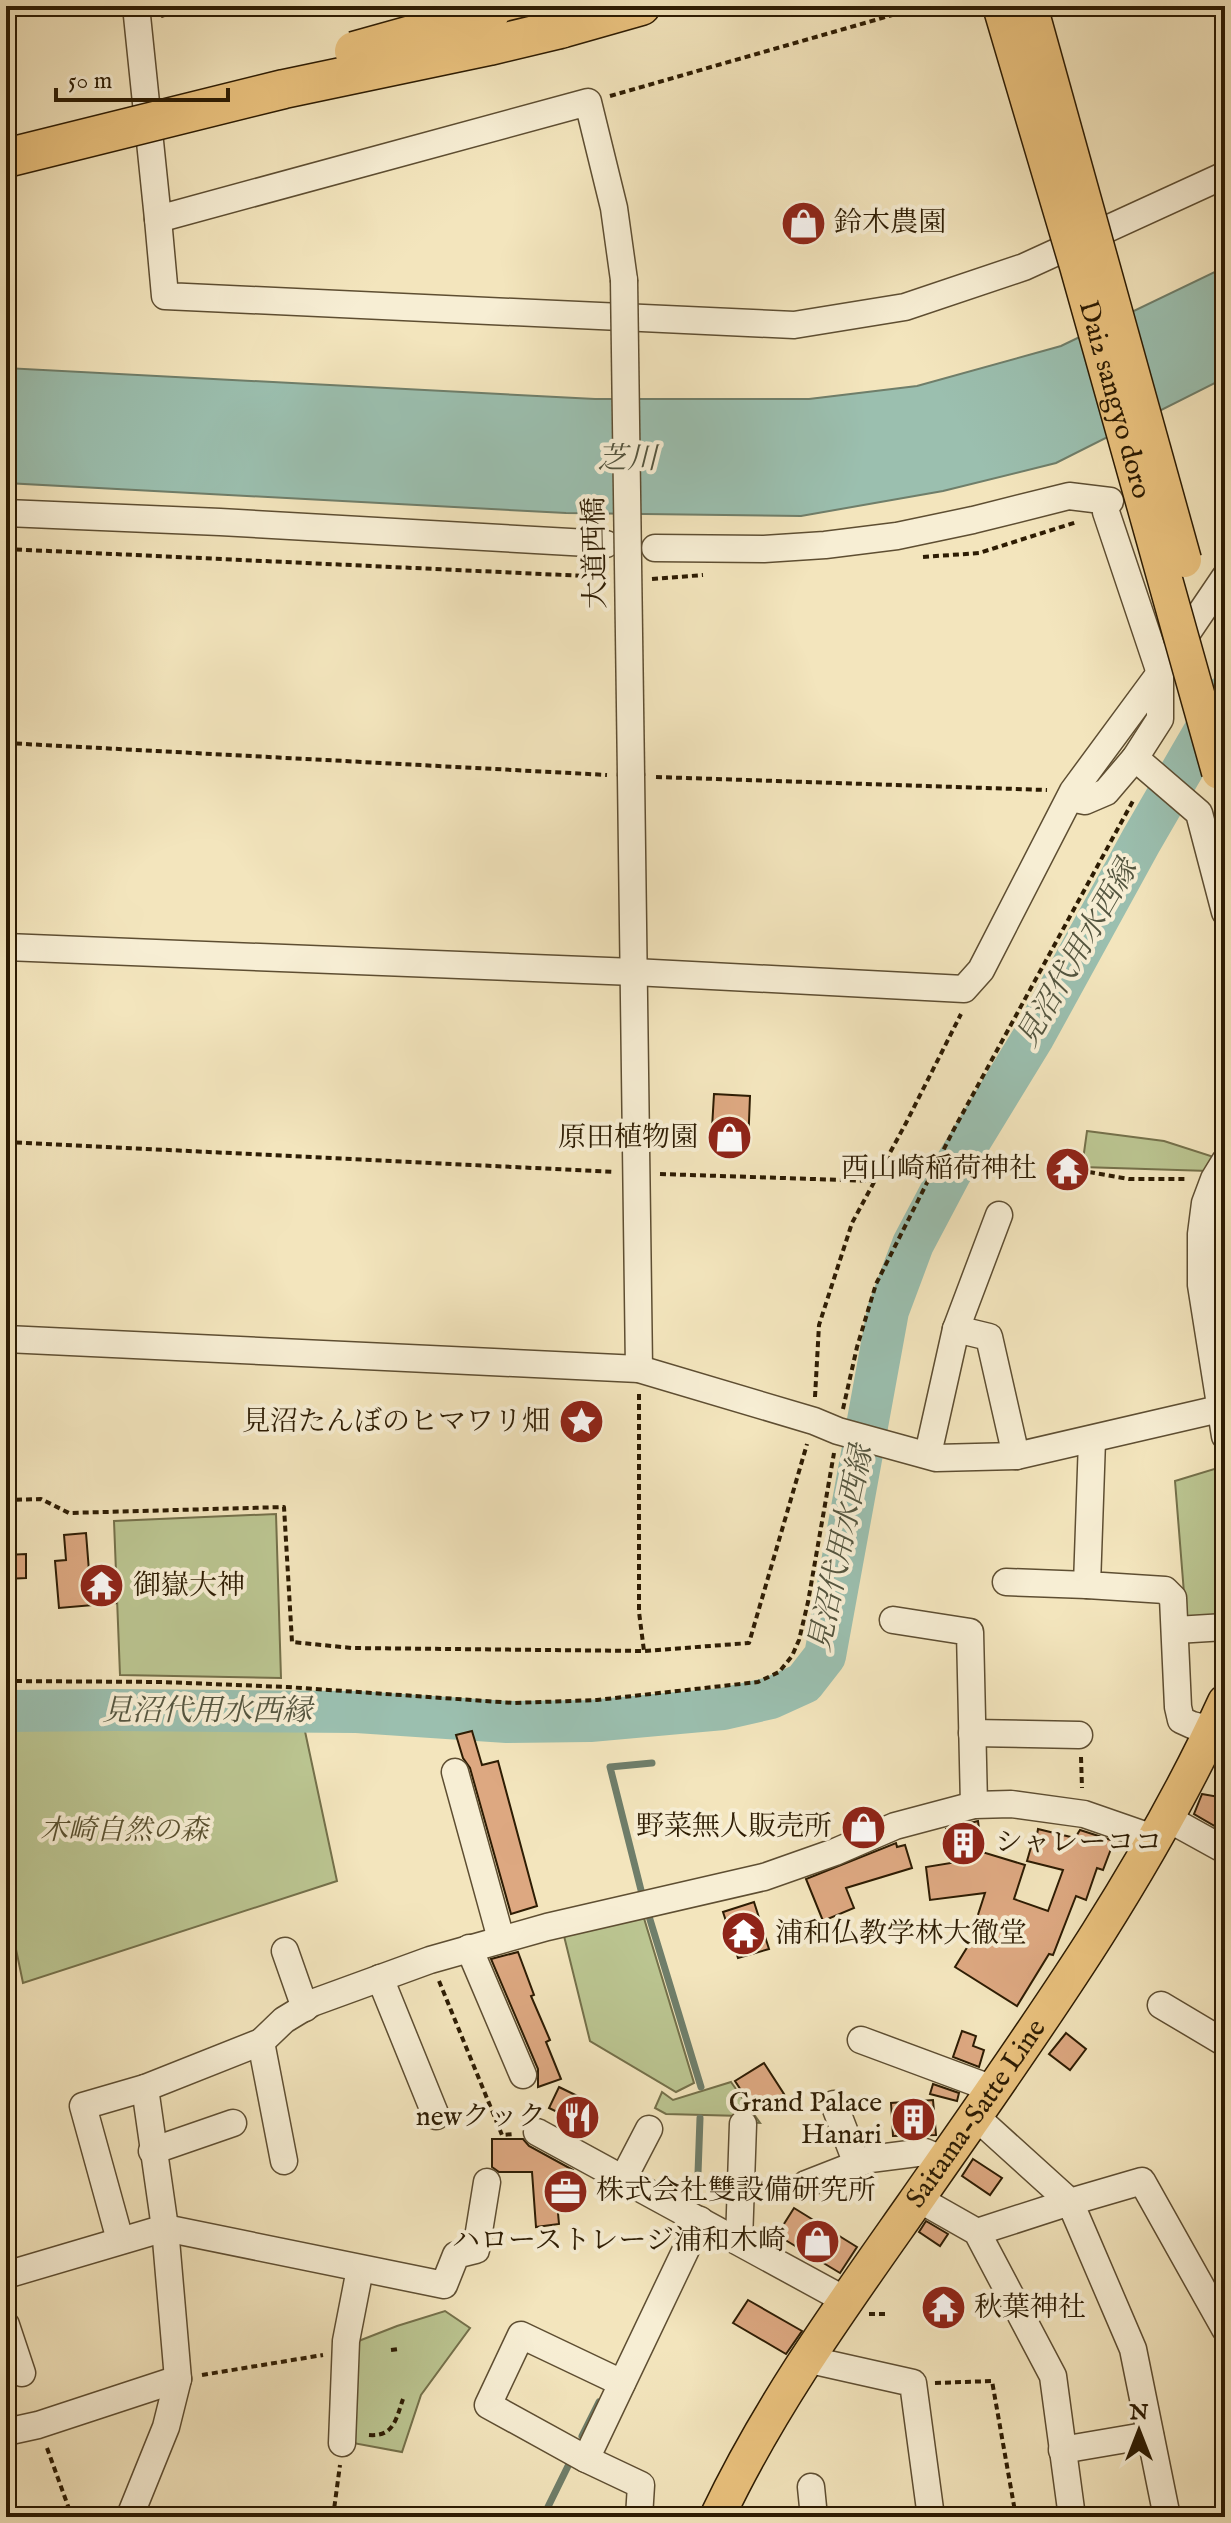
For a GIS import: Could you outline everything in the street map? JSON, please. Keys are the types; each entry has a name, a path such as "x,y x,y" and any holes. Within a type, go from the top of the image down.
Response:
{"highway":[{"path":"6,158 284,89 489,46 641,6"},
{"path":"6,140 191,96 501,9"}],"main road":[{"name":"Dai2 sangyo doro","path":"1000,6 1077,266 1222,783"},
{"name":"Dai2 sangyo doro","path":"1030,6 1225,706"},
{"name":"Saitama-Satte Line","path":"717,2517 766,2422 806,2359 1078,1967 1162,1828 1221,1722"}],"street":[{"path":"137,14 165,296 794,325 905,307 1009,272 1225,175"},
{"path":"158,219 588,102"},
{"name":"大道西橋","path":"588,102 614,208 624,280 640,776 634,972 639,1369"},
{"path":"655,548 764,549 897,536 1069,496 1108,507 1160,673 1160,719 1148,768"},
{"path":"6,513 606,544"},
{"path":"6,947 634,972 964,989 981,970 1071,795 1225,577"},
{"path":"1071,795 1080,802 1101,796 1116,783 1148,768"},
{"path":"1148,768 1199,813 1225,912"},
{"path":"1220,1170 1205,1203 1201,1234 1201,1285 1225,1436"},
{"path":"928,1454 956,1329 999,1215"},
{"path":"956,1329 989,1337 1016,1456"},
{"path":"6,1339 639,1369 936,1458 1016,1456 1222,1406"},
{"path":"1087,1585 1092,1440"},
{"path":"1006,1582 1165,1590 1173,1598 1181,1720 1221,1722"},
{"path":"893,1620 970,1632 974,1805"},
{"path":"1176,1630 1225,1627"},
{"path":"972,1733 1079,1735"},
{"path":"455,1772 501,1939"},
{"path":"120,2240 83,2106 145,2088 261,2042 284,2020 305,2008 380,1978 501,1939 764,1877 835,1852 895,1826 974,1805 1011,1804 1084,1814 1162,1828 1225,1850"},
{"path":"469,1948 523,2075"},
{"path":"285,1951 305,2008"},
{"path":"380,1978 436,2116"},
{"path":"1161,2005 1225,2043"},
{"path":"861,2040 984,2102 1070,2202 1133,2349 1167,2517"},
{"path":"261,2042 284,2161"},
{"path":"130,2517 166,2427 178,2379 165,2228 145,2088"},
{"path":"834,2104 857,2164"},
{"path":"152,2151 233,2123"},
{"path":"739,2241 743,2124"},
{"path":"623,2179 649,2129"},
{"path":"537,2132 845,2300"},
{"path":"806,2184 870,2159 925,2152 944,2160"},
{"path":"977,2232 1142,2181 1225,2329"},
{"path":"6,2275 165,2228 444,2285 456,2255 476,2250 487,2182"},
{"path":"917,2198 977,2232 1053,2376 1072,2517"},
{"path":"586,2459 700,2220"},
{"path":"342,2443 345,2351 360,2269"},
{"path":"6,2325 22,2373"},
{"path":"622,2383 521,2335 488,2405 586,2459 641,2485 639,2517"},
{"path":"806,2359 913,2383 931,2517"},
{"path":"6,2432 38,2425 178,2379"},
{"path":"1062,2450 1150,2435"},
{"path":"811,2487 814,2517"}],"path":[{"path":"137,14 198,6"},
{"path":"588,102 904,8 924,6"},
{"path":"6,549 619,578"},
{"path":"6,743 1071,795"},
{"path":"6,1500 41,1499 69,1513 284,1507 292,1642 352,1648 644,1651 749,1643 833,1428 876,1284 953,1131 1148,768"},
{"path":"6,1681 287,1687 514,1703 597,1700 758,1682 779,1672 792,1656 799,1640 808,1602 833,1428 819,1325 852,1223 966,1003 964,989"},
{"path":"6,1142 636,1173 875,1181"},
{"path":"1089,1172 1129,1179 1220,1170"},
{"path":"639,1369 639,1612 644,1651"},
{"path":"1079,1735 1084,1814"},
{"path":"433,1968 502,2135 537,2132"},
{"path":"391,2350 399,2349"},
{"path":"178,2379 345,2351"},
{"path":"913,2383 992,2381 1016,2517"},
{"path":"369,2435 381,2436 391,2430 403,2399"},
{"path":"333,2517 342,2443"}],"green space":[{"path":"1087,1131 1164,1141 1217,1158 1209,1171 1082,1167"},
{"path":"1224,1466 1225,1618 1186,1618 1175,1481"},
{"path":"276,1514 281,1678 120,1675 114,1521"},
{"name":"木崎自然の森","path":"6,1717 303,1722 337,1881 23,1983 6,1901"},
{"path":"643,1915 694,2083 676,2092 590,2041 564,1936"},
{"path":"731,2082 760,2123 742,2122 742,2116 666,2114 655,2108 662,2092 673,2100"},
{"path":"445,2311 470,2328 421,2395 402,2452 353,2443 356,2342"}],"water":[{"name":"芝川","path":"1225,267 1225,378 1056,463 943,491 801,516 566,513 6,483 6,368 595,399 809,399 917,386 1061,346"}],"building":[{"path":"714,1094 750,1096 748,1147 711,1145"},
{"path":"86,1533 89,1571 113,1569 116,1603 59,1608 55,1561 66,1560 64,1535"},
{"path":"26,1554 26,1578 6,1579 6,1555"},
{"path":"472,1731 482,1765 498,1761 537,1906 511,1914 470,1768 463,1758 456,1735"},
{"path":"1202,1794 1225,1798 1225,1832 1194,1814"},
{"path":"978,1821 982,1852 1025,1865 1014,1899 1048,1911 1063,1870 1027,1861 1038,1829 1075,1838 1080,1830 1114,1841 1103,1870 1097,1868 1086,1900 1076,1896 1053,1955 1049,1954 1017,2006 955,1967 981,1925 975,1924 985,1893 930,1900 926,1867 951,1863 946,1829"},
{"path":"896,1843 897,1847 905,1845 912,1868 846,1888 854,1908 823,1921 806,1879"},
{"path":"754,1902 769,1949 738,1958 723,1912"},
{"path":"518,1952 561,2079 538,2087 538,2069 491,1959"},
{"path":"962,2031 976,2036 973,2046 984,2050 979,2067 953,2057"},
{"path":"1066,2033 1086,2049 1070,2070 1049,2054"},
{"path":"764,2063 784,2094 754,2110 735,2081"},
{"path":"933,2084 959,2093 957,2101 930,2094"},
{"path":"559,2087 594,2104 584,2125 549,2108"},
{"name":"Grand Palace Hanari","path":"933,2100 936,2135 893,2136 891,2103"},
{"path":"492,2139 523,2139 529,2146 573,2170 569,2178 571,2200 557,2202 559,2224 536,2227 532,2172 499,2172 492,2167"},
{"path":"973,2159 1002,2178 990,2195 962,2176"},
{"name":"ハローストレージ浦和木崎","path":"794,2208 857,2247 840,2273 777,2235"},
{"path":"926,2221 948,2234 940,2246 919,2232"},
{"path":"748,2300 802,2331 786,2354 733,2323"}],"waterway":[{"name":"見沼代用水西縁","path":"6,1711 357,1712 507,1722 590,1721 723,1709 771,1698 804,1683 825,1656 888,1311 913,1244 951,1172 1034,1036 1225,696"},
{"path":"643,1898 610,1767 652,1763"},
{"path":"648,1913 701,2087"},
{"path":"697,2201 700,2118"},
{"path":"582,2436 599,2402"},
{"path":"543,2517 570,2462"}],"place":[{"name":"鈴木農園","path":"803,223"},
{"name":"原田植物園","path":"729,1138"},
{"name":"西山崎稲荷神社","path":"1068,1169"},
{"name":"見沼たんぼのヒマワリ畑","path":"581,1422"},
{"name":"御嶽大神","path":"102,1586"},
{"name":"野菜無人販売所","path":"863,1827"},
{"name":"シャレーココ","path":"964,1843"},
{"name":"浦和仏教学林大徹堂","path":"744,1934"},
{"name":"newクック","path":"577,2117"},
{"name":"Grand Palace Hanari","path":"913,2119"},
{"name":"株式会社雙設備研究所","path":"565,2191"},
{"name":"ハローストレージ浦和木崎","path":"817,2241"},
{"name":"秋葉神社","path":"943,2308"}]}
